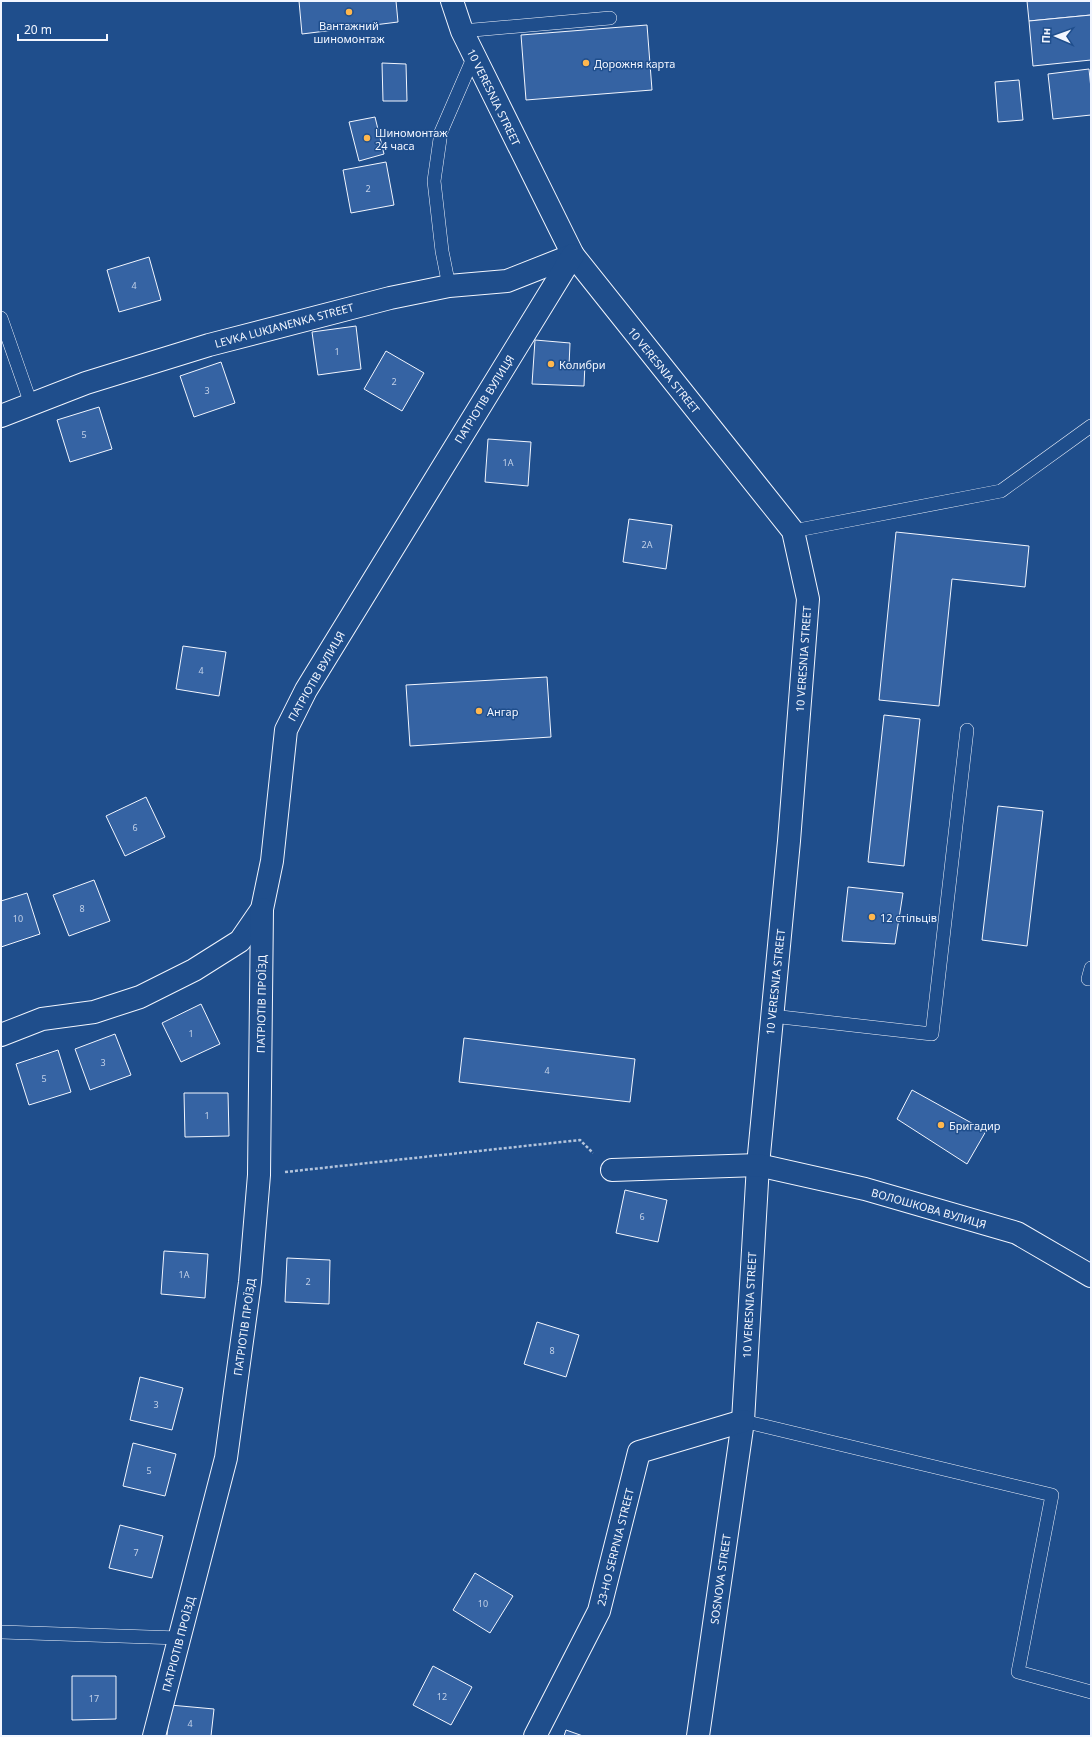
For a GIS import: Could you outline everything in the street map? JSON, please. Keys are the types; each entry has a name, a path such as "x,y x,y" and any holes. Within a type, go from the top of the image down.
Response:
{"street":[{"name":"10 VERESNIA STREET","path":"452,1 462,32 573,255 793,531 808,599 789,841 758,1165 743,1422"},
{"name":"LEVKA LUKIANENKA STREET","path":"1,416 86,383 209,345 390,298 449,286 507,281 573,255"},
{"name":"ПАТРІОТІВ ВУЛИЦЯ","path":"1,1036 42,1020 94,1012 140,997 194,970 240,941 262,909 272,861 286,730 306,690 573,255"},
{"name":"ПАТРІОТІВ ПРОЇЗД","path":"154,1736 226,1458 250,1282 259,1175 262,909"},
{"name":"ВОЛОШКОВА ВУЛИЦЯ","path":"612,1170 758,1165 865,1189 1017,1233 1091,1276"},
{"name":"23-HO SERPNIA STREET","path":"535,1736 599,1611 639,1452 743,1422"},
{"name":"SOSNOVA STREET","path":"698,1736 743,1422"}],"lane":[{"path":"462,32 610,18"},
{"path":"449,286 442,251 434,181 441,132 474,56"},
{"path":"1,318 31,404"},
{"path":"793,531 1001,491 1091,426"},
{"path":"772,1016 932,1034 967,730"},
{"path":"743,1422 1052,1495 1018,1672 1091,1692"},
{"path":"1,1632 179,1638"}],"path":[{"path":"259,1175 580,1140 612,1170"}],"building":[{"name":"Вантажний шиномонтаж","path":"299,1 396,1 398,22 302,34"},
{"path":"1027,1 1091,1 1091,15 1029,21"},
{"path":"1091,15 1091,60 1033,66 1029,21"},
{"name":"Дорожня карта","path":"647,25 652,90 526,100 521,35"},
{"path":"382,63 406,64 407,101 383,101"},
{"path":"1089,69 1091,115 1053,119 1048,74"},
{"path":"1019,80 1023,120 998,122 995,82"},
{"name":"Шиномонтаж 24 часа","path":"375,117 384,154 359,161 349,122"},
{"path":"386,162 394,205 351,213 343,170"},
{"path":"149,257 161,300 119,312 107,270"},
{"path":"356,326 361,369 318,375 312,332"},
{"name":"Колибри","path":"535,340 570,343 569,366 585,363 584,386 532,384"},
{"path":"386,351 424,373 402,411 364,389"},
{"path":"221,362 235,403 194,417 180,376"},
{"path":"99,407 112,449 70,462 57,420"},
{"path":"488,439 531,442 528,486 485,482"},
{"path":"629,519 672,525 666,569 623,562"},
{"path":"896,532 1029,546 1025,587 952,579 939,706 879,700"},
{"path":"183,646 226,652 219,696 176,689"},
{"name":"Ангар","path":"547,677 551,737 410,746 406,685"},
{"path":"884,715 920,719 904,866 868,862"},
{"path":"146,797 165,837 125,856 106,816"},
{"path":"998,806 1043,811 1027,946 982,940"},
{"path":"94,880 110,921 69,936 53,895"},
{"name":"12 стільців","path":"848,887 903,893 895,944 842,941"},
{"path":"27,893 40,934 1,947 1,901"},
{"path":"201,1004 220,1044 181,1062 162,1023"},
{"path":"115,1034 131,1075 90,1090 75,1049"},
{"path":"464,1038 635,1059 630,1102 459,1082"},
{"path":"58,1050 71,1092 29,1105 16,1064"},
{"name":"Бригадир","path":"912,1090 986,1131 967,1164 897,1119"},
{"path":"184,1093 228,1093 229,1136 185,1137"},
{"path":"625,1190 667,1200 658,1242 616,1233"},
{"path":"164,1251 208,1254 205,1298 161,1294"},
{"path":"287,1258 330,1260 329,1304 285,1302"},
{"path":"537,1322 579,1335 566,1377 524,1364"},
{"path":"140,1377 183,1388 172,1430 130,1420"},
{"path":"133,1443 176,1454 165,1496 123,1486"},
{"path":"120,1525 163,1536 152,1578 109,1568"},
{"path":"475,1573 513,1596 490,1633 453,1610"},
{"path":"433,1666 472,1687 451,1725 413,1705"},
{"path":"72,1676 116,1676 116,1719 72,1720"},
{"path":"170,1705 214,1709 211,1736 167,1736"},
{"path":"566,1730 583,1736 564,1736"}],"place":[{"name":"Вантажний шиномонтаж","path":"349,12"},
{"name":"Дорожня карта","path":"586,63"},
{"name":"Шиномонтаж 24 часа","path":"367,138"},
{"name":"Колибри","path":"551,364"},
{"name":"Ангар","path":"479,711"},
{"name":"12 стільців","path":"872,917"},
{"name":"Бригадир","path":"941,1125"}]}
